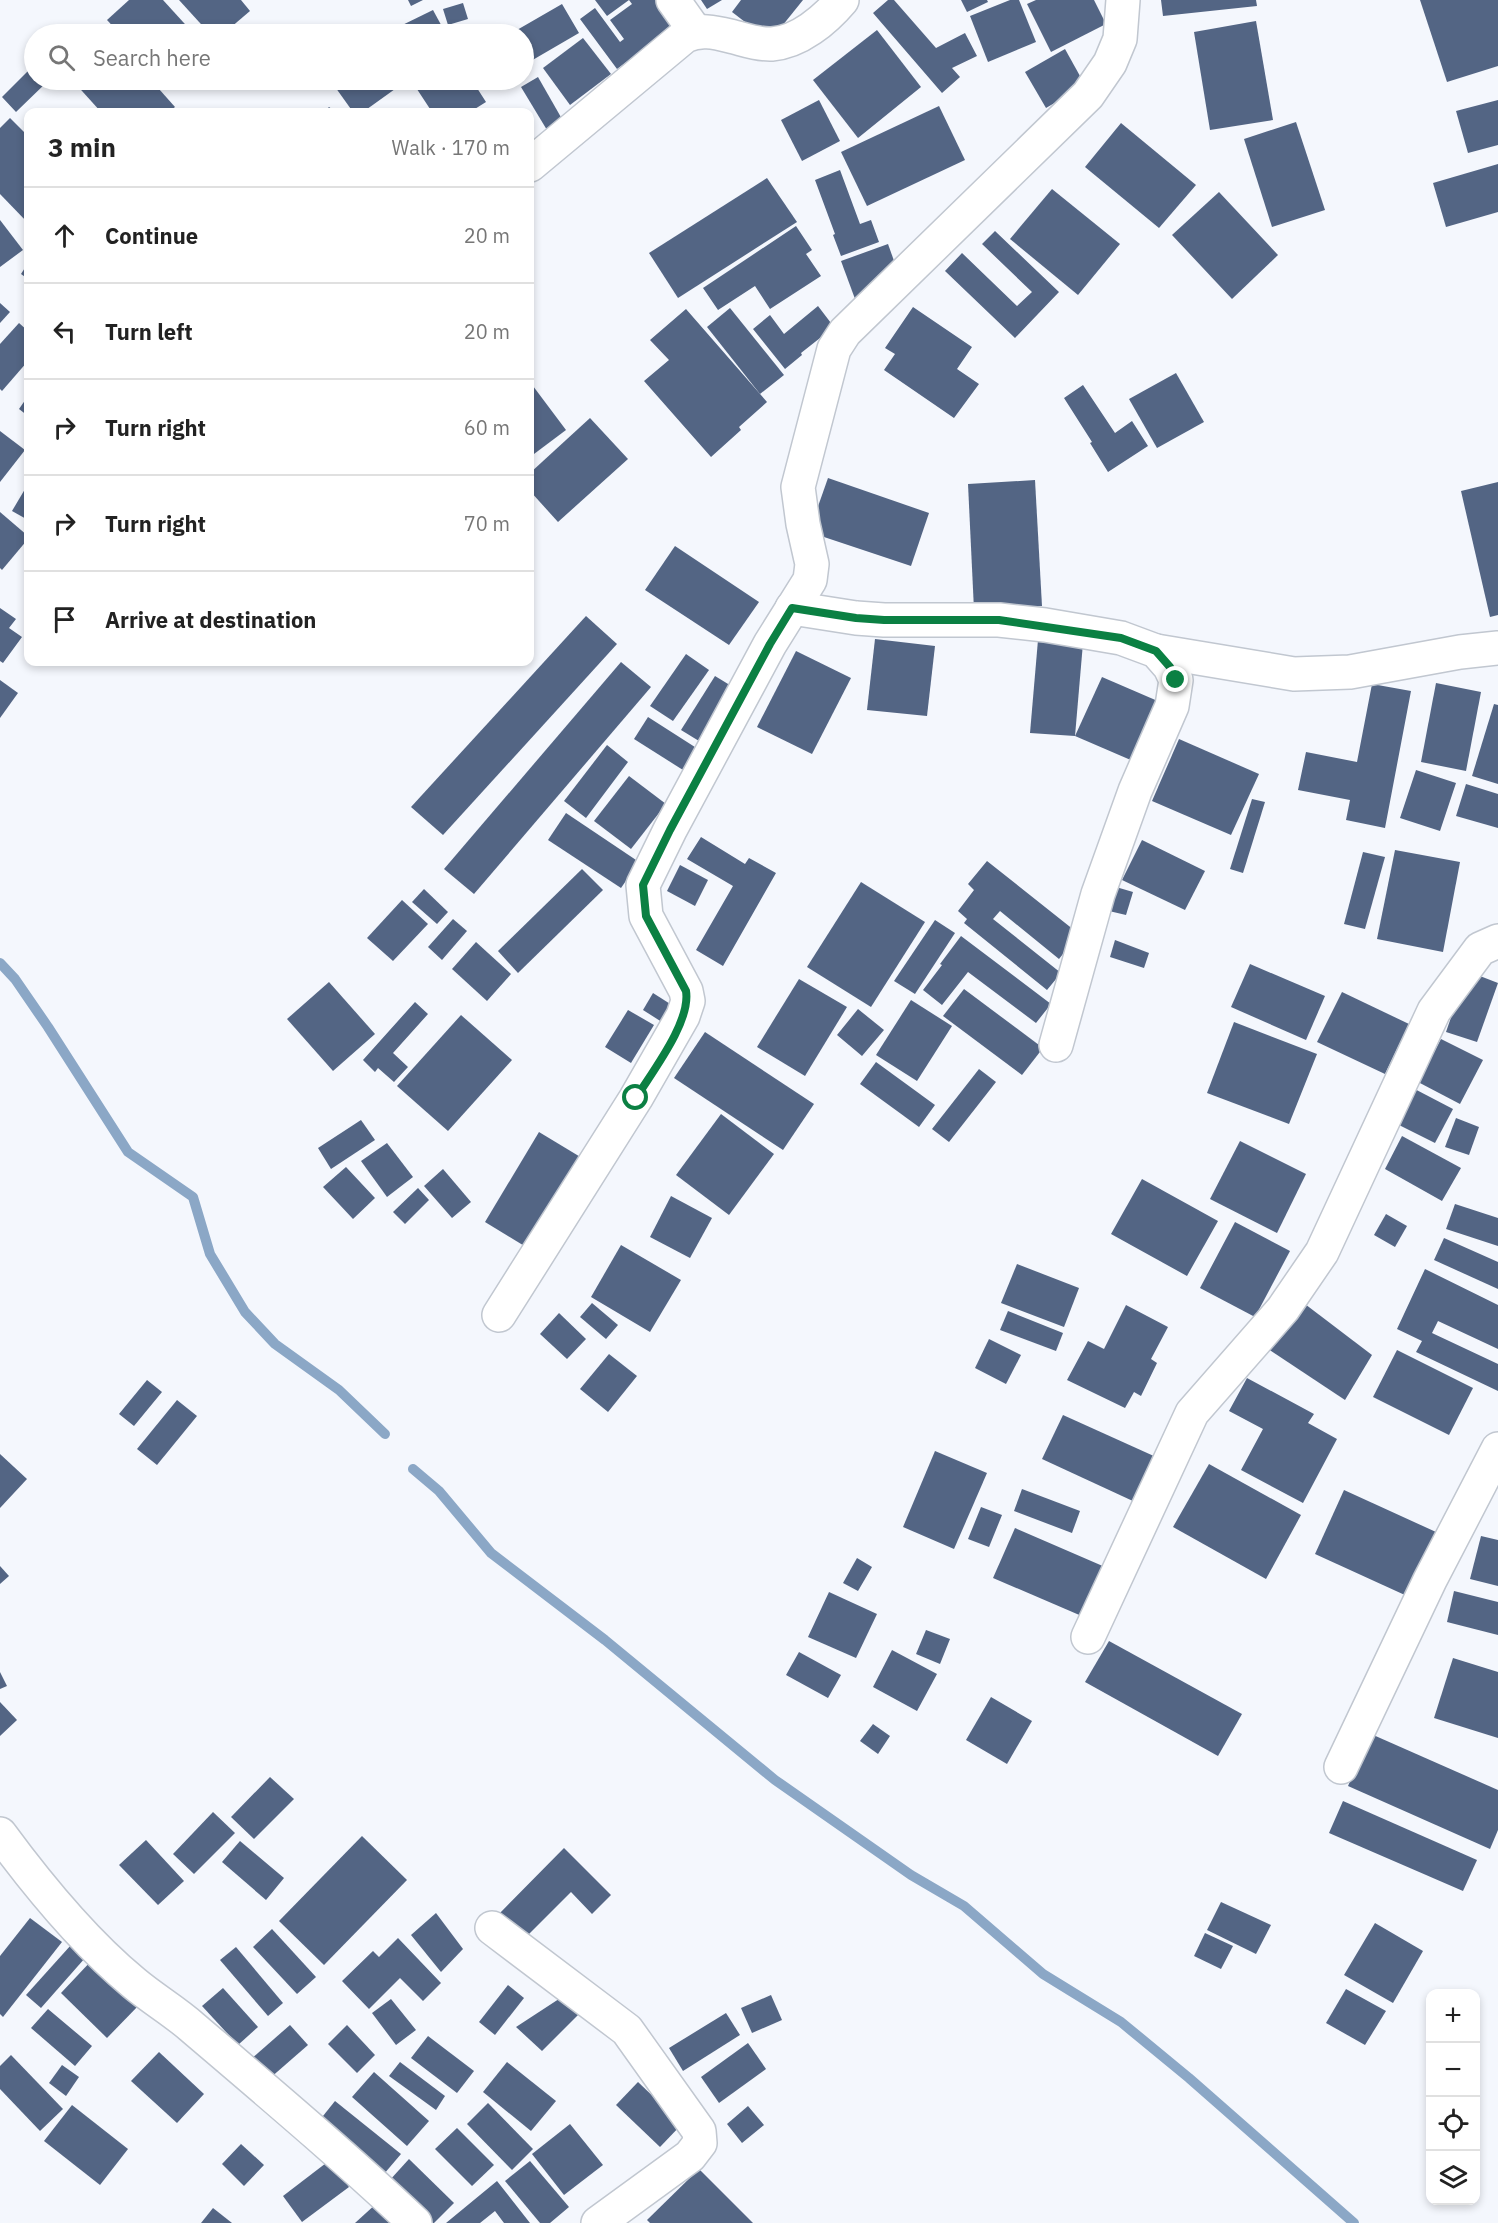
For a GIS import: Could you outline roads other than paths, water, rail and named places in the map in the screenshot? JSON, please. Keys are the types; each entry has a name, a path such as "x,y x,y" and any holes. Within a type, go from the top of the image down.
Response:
{"street":[{"path":"673,0 695,31"},
{"path":"534,162 685,36 695,31 714,32 758,43 778,43 813,28 842,0"},
{"path":"499,1315 636,1098 683,1016 688,1002 686,991 646,916 643,885 686,799 770,644 810,580 812,564 798,487 834,349 845,332 1088,95 1110,63 1120,39 1124,0"},
{"path":"792,608 875,619 999,620 1045,625 1121,638 1156,651 1294,674 1350,672 1460,652 1498,648"},
{"path":"1056,1045 1098,894 1135,791 1172,705 1176,680 1170,667 1156,651"},
{"path":"1088,1637 1192,1413 1283,1309 1322,1252 1434,1011 1480,949 1498,941"},
{"path":"1341,1767 1430,1580 1498,1449"},
{"path":"0,1834 26,1869 81,1933 134,1983 185,2020 357,2168 415,2223"},
{"path":"492,1928 627,2030 699,2131 700,2143 690,2156 598,2223"}],"waterway":[{"path":"0,963 15,979 48,1027 128,1152 193,1197 210,1254 245,1312 275,1344 339,1390 385,1434"},
{"path":"413,1469 439,1491 491,1553 605,1640 775,1780 911,1875 964,1906 1043,1974 1121,2022 1189,2078 1354,2223"}]}
